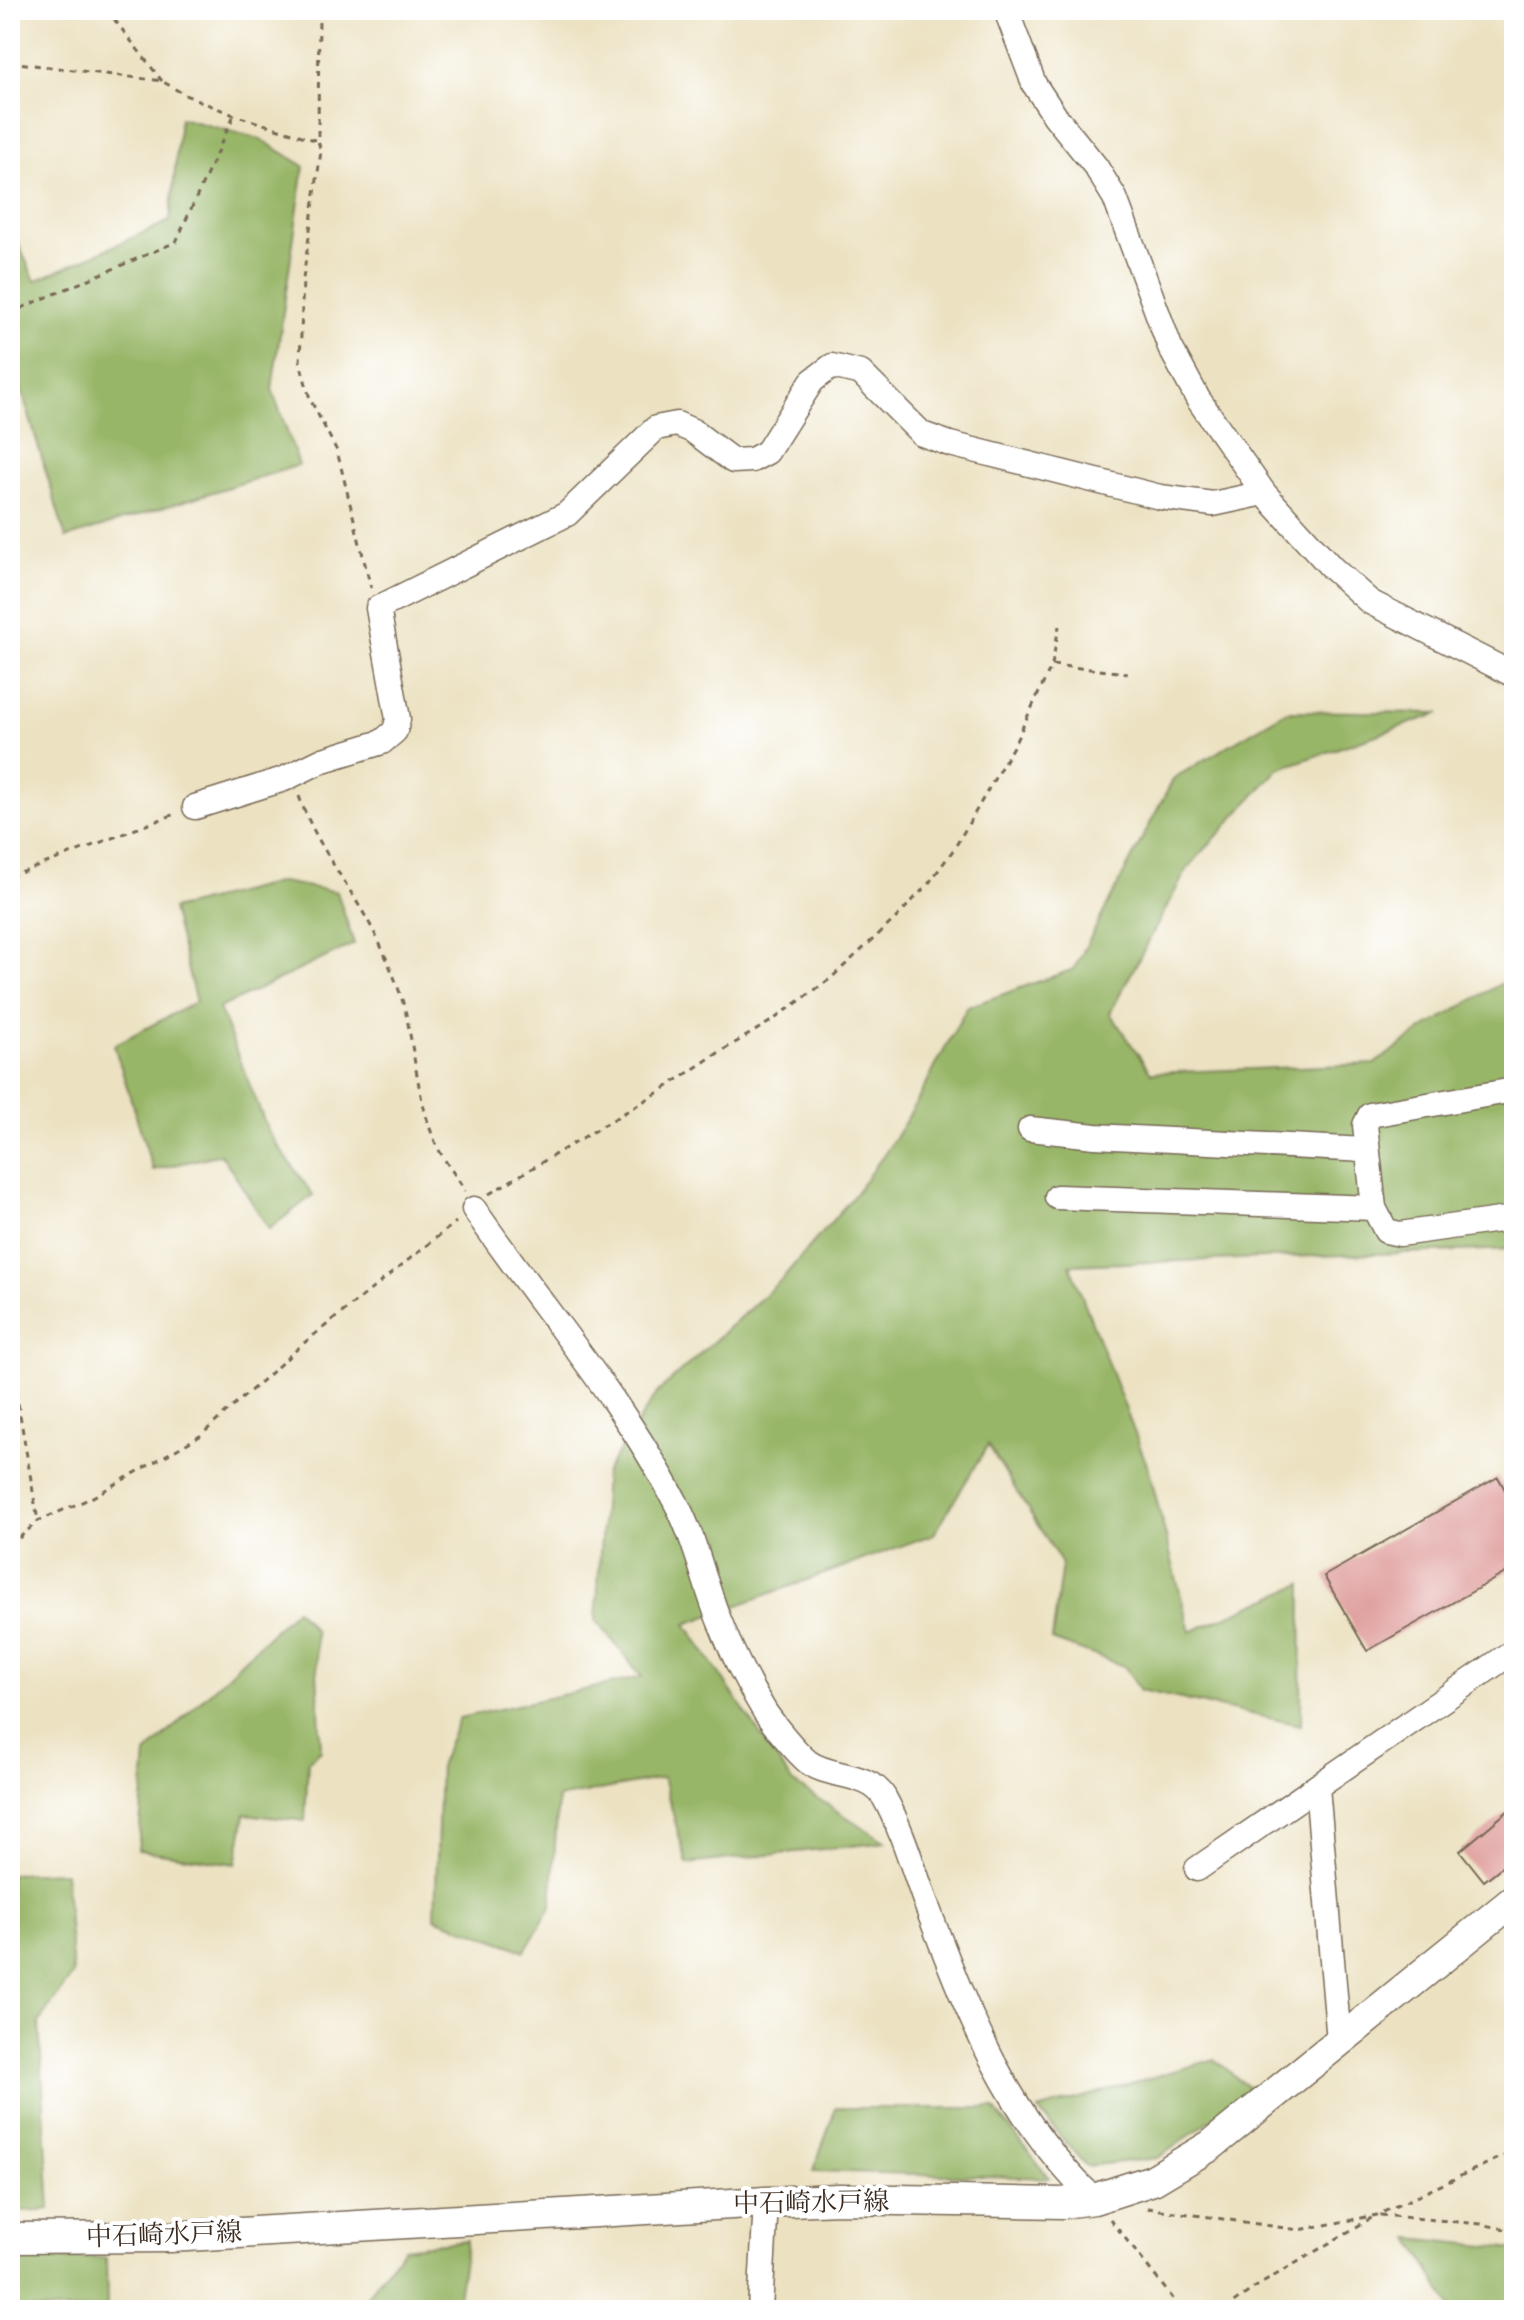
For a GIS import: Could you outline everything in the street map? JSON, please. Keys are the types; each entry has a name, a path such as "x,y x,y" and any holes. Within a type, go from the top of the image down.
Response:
{"main road":[{"name":"中石崎水戸線","path":"10,2238 170,2237 839,2199 1015,2203 1106,2195 1153,2180 1210,2146 1514,1900"}],"street":[{"path":"1006,10 1034,84 1096,167 1115,198 1170,347 1198,399 1264,493 1332,568 1370,602 1514,675"},
{"path":"195,807 382,742 395,731 398,719 378,608 567,514 656,428 677,424 693,431 733,461 752,460 767,452 812,381 832,366 861,373 922,434 950,444 1160,497 1213,504 1264,493"},
{"path":"1514,1090 1370,1115 1365,1125 1365,1150 1374,1208 1386,1231 1400,1234 1514,1218"},
{"path":"1030,1129 1095,1136 1365,1150"},
{"path":"1057,1197 1374,1208"},
{"path":"474,1209 519,1275 612,1396 644,1446 677,1505 720,1624 767,1714 808,1762 824,1770 859,1779 882,1793 984,2049 1020,2113 1106,2195"},
{"path":"1197,1869 1514,1651"},
{"path":"1317,1787 1339,2041"},
{"path":"760,2310 766,2202"}],"path":[{"path":"107,10 162,81 185,95 234,115 318,141"},
{"path":"319,10 318,141 321,151 303,279 300,362 310,399 337,451 378,608"},
{"path":"10,62 162,81"},
{"path":"10,313 176,242 234,115"},
{"path":"10,1546 38,1521 91,1498 200,1436 304,1343 474,1209 484,1197 659,1092 773,1020 830,979 929,883 954,849 1015,743 1052,665 1059,626"},
{"path":"1052,665 1128,673"},
{"path":"295,774 296,788 309,820 382,948 405,1011 432,1136 474,1209"},
{"path":"10,877 195,807"},
{"path":"10,1356 38,1521"},
{"path":"1224,2310 1254,2288 1377,2215 1514,2151"},
{"path":"1106,2195 1141,2207 1299,2230 1377,2215 1481,2224 1514,2231"},
{"path":"1106,2195 1182,2310"}],"green space":[{"path":"180,118 260,139 304,166 272,389 299,465 66,538 10,352 10,225 35,281 170,221"},
{"path":"1287,711 1440,713 1278,769 1187,869 1110,1013 1151,1073 1374,1064 1428,1026 1514,976 1514,1249 1070,1265 1149,1470 1190,1632 1302,1584 1301,1725 1140,1690 1124,1666 1052,1640 1062,1564 988,1445 934,1534 686,1624 792,1782 886,1842 687,1864 663,1778 558,1798 551,1907 525,1951 435,1918 440,1764 459,1718 642,1677 596,1620 605,1473 658,1392 780,1281 852,1198 913,1109 967,1007 1074,969 1174,778"},
{"path":"281,882 337,892 354,944 219,1008 269,1133 313,1195 269,1229 221,1154 153,1170 114,1045 196,1002 172,909"},
{"path":"296,1609 315,1631 321,1750 308,1761 305,1821 245,1814 236,1864 138,1850 146,1754"},
{"path":"65,1872 73,1974 39,2022 50,2209 10,2212 10,1874"},
{"path":"1215,2059 1252,2091 1158,2158 1086,2166 1038,2110"},
{"path":"836,2108 994,2108 1049,2178 813,2171"},
{"path":"1411,2238 1514,2249 1514,2310 1452,2310"},
{"path":"467,2240 456,2310 356,2310 404,2248"},
{"path":"10,2258 106,2258 107,2307 103,2310 10,2310"}],"building":[{"path":"1498,1477 1514,1506 1514,1568 1367,1651 1324,1576"},
{"path":"1514,1806 1514,1857 1484,1881 1460,1851"}]}
